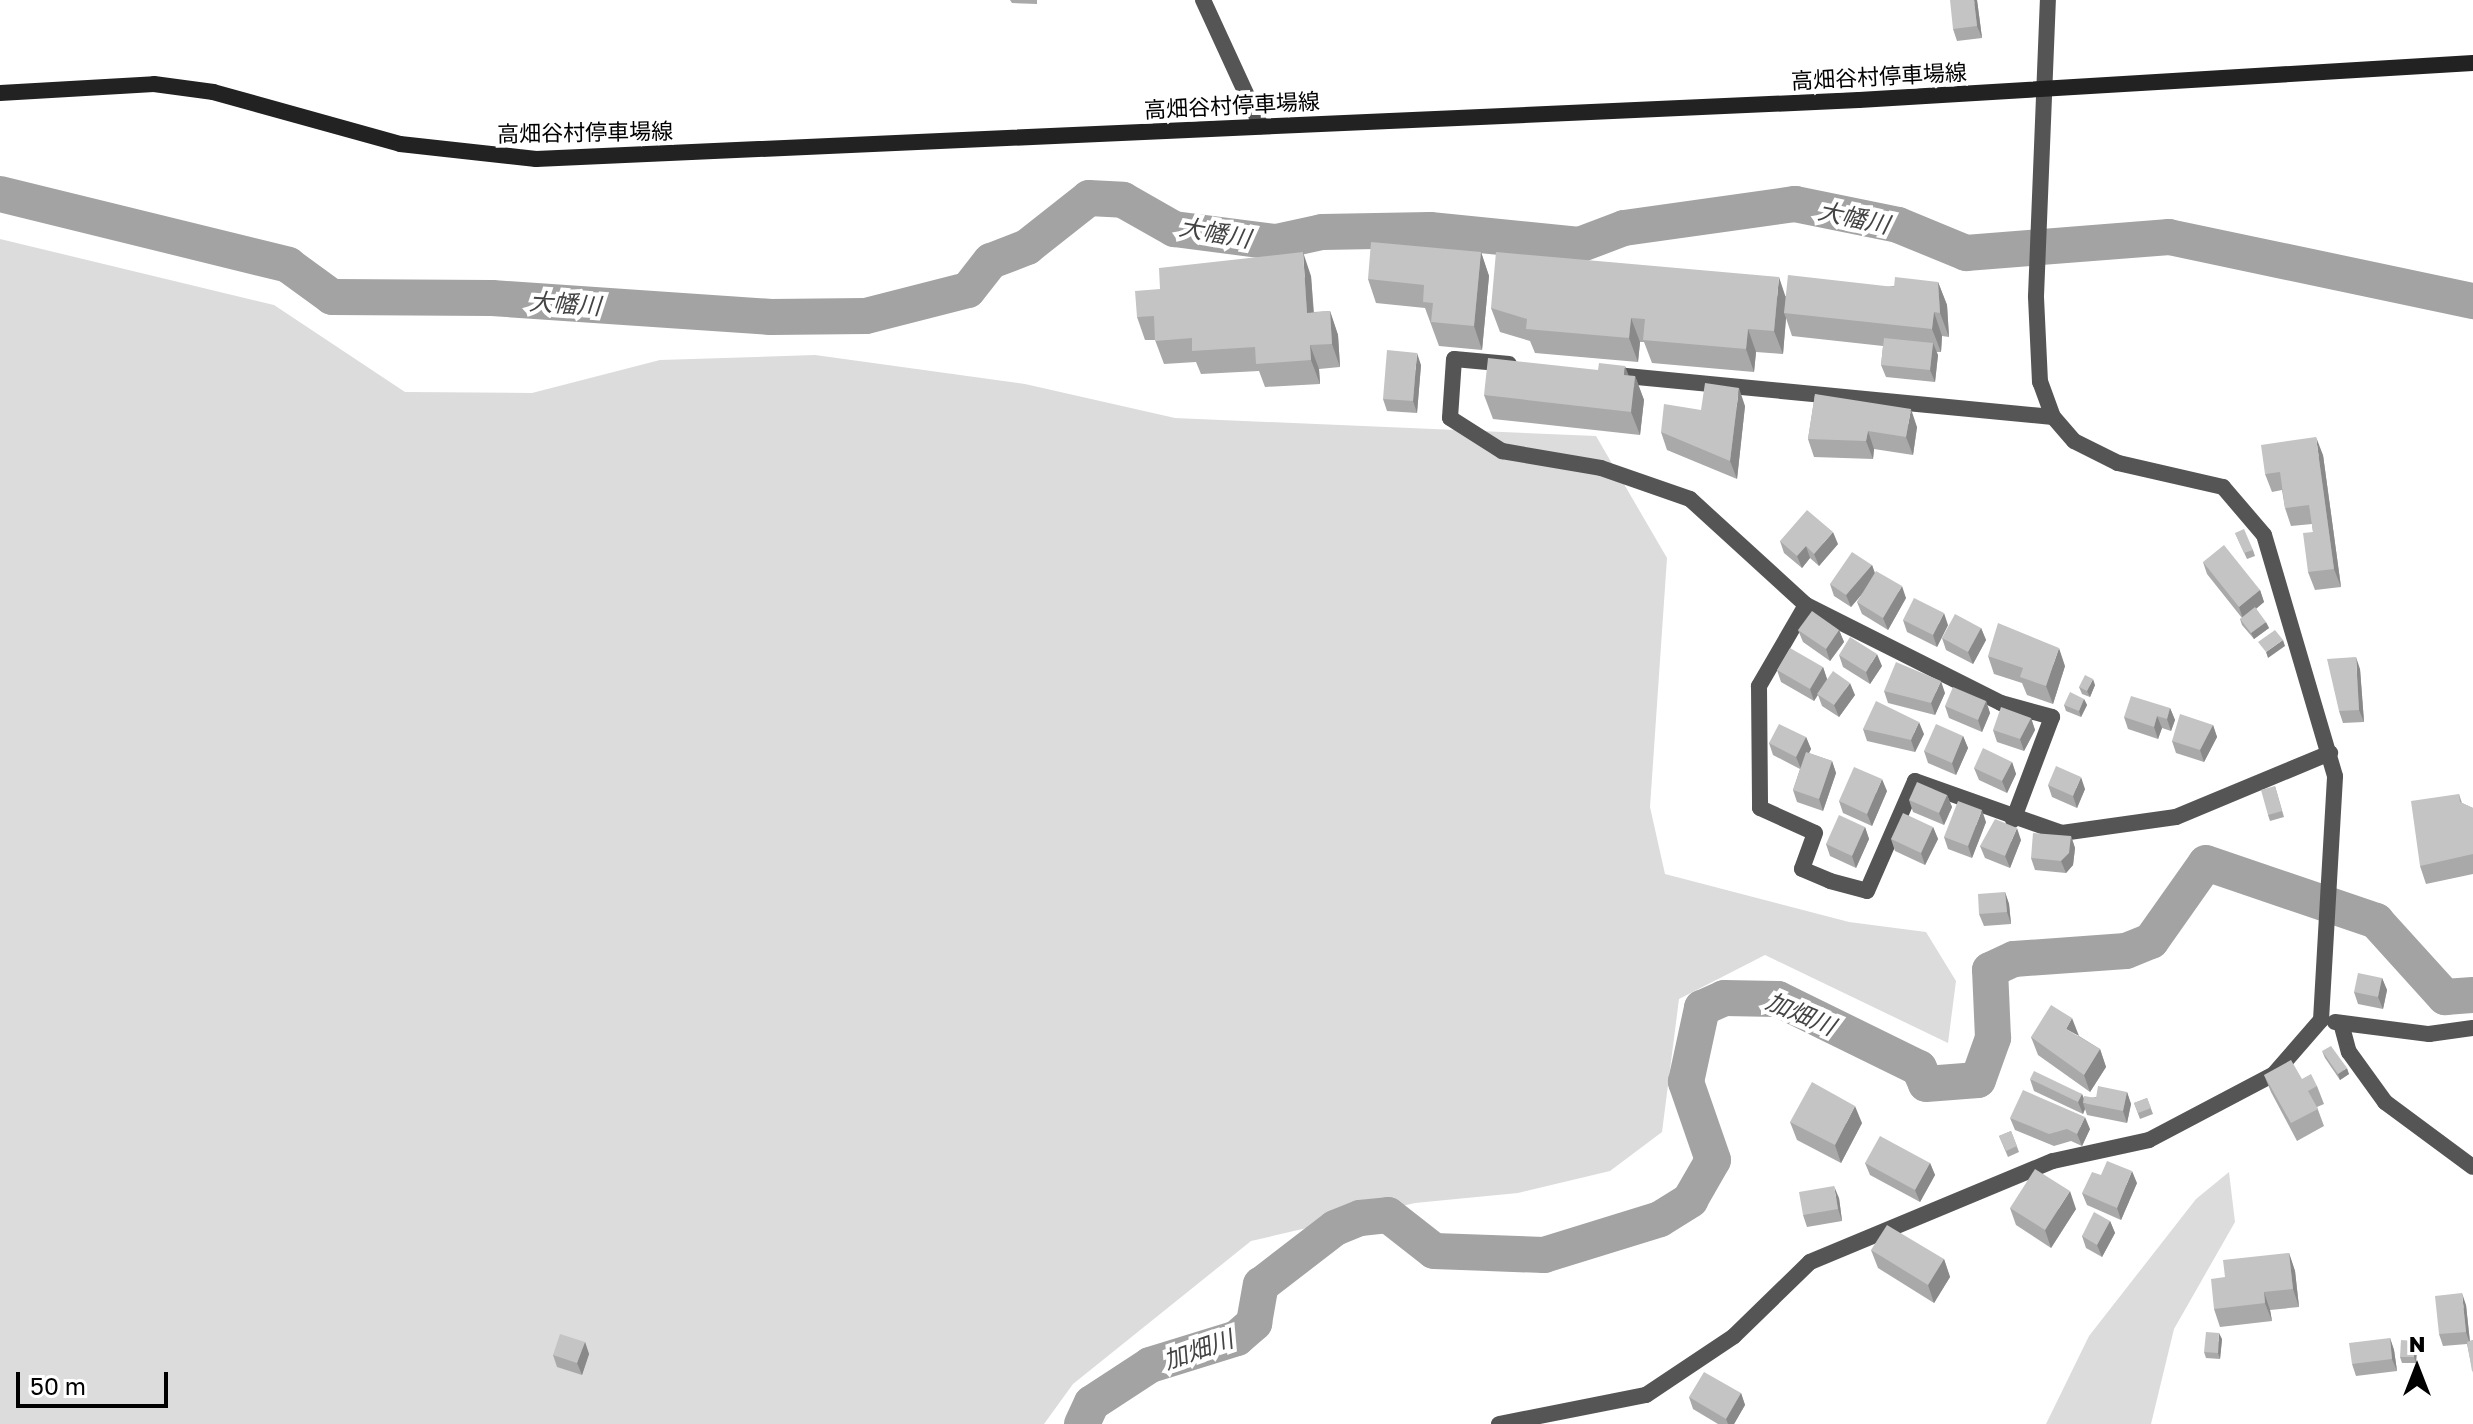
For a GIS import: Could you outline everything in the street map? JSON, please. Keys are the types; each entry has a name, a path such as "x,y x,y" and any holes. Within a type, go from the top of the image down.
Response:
{"main road":[{"name":"高畑谷村停車場線","path":"0,93 168,86 400,144 536,159 2048,89 2473,63"}],"street":[{"path":"1203,0 1261,126"},
{"path":"1499,1424 1646,1395 1734,1336 1810,1262 2053,1161 2149,1140 2274,1074 2321,1020 2324,933 2335,870 2338,807 2330,753 2264,535 2250,510 2223,487 2096,455 2053,417 2040,382 2036,296 2048,89 2048,0"},
{"path":"1532,366 1454,359 1450,418 1502,451 1601,468 1690,499 1806,605 2001,703 2052,717 2013,820"},
{"path":"1593,373 2053,417"},
{"path":"1806,605 1759,686 1760,808 1815,833 1802,869 1867,891 1915,781 2013,820 2062,833 2133,828 2330,753"},
{"path":"2321,1020 2429,1034 2473,1028"},
{"path":"2341,1023 2349,1052 2385,1102 2473,1167"}],"shaded area":[{"path":"0,239 274,305 405,392 532,393 660,360 815,355 1025,384 1175,418 1596,436 1667,558 1650,807 1665,874 1849,922 1926,932 1956,981 1948,1043 1765,955 1679,999 1662,1132 1610,1171 1518,1193 1415,1203 1251,1241 1073,1384 1044,1424 0,1424"},
{"path":"2229,1172 2235,1222 2174,1329 2151,1424 2046,1424 2089,1336 2196,1199"}],"building":[{"path":"1950,0 1974,0 1977,26 1953,29"},
{"path":"1371,242 1481,252 1474,326 1431,322 1433,303 1423,302 1424,285 1368,279"},
{"path":"1303,252 1307,313 1330,311 1332,344 1310,345 1311,360 1256,364 1255,347 1192,351 1192,338 1155,341 1154,316 1137,317 1135,291 1160,289 1159,268"},
{"path":"1496,252 1779,277 1774,331 1748,329 1746,349 1643,340 1645,319 1631,318 1629,338 1526,329 1527,319 1491,308"},
{"path":"1788,275 1894,287 1895,277 1938,282 1940,313 1934,312 1932,329 1784,313"},
{"path":"1884,338 1933,343 1930,370 1881,365"},
{"path":"1387,350 1417,353 1413,401 1383,399"},
{"path":"1488,358 1598,370 1599,363 1625,366 1624,375 1635,376 1631,412 1484,395"},
{"path":"1705,383 1739,388 1730,461 1661,432 1664,404 1701,410"},
{"path":"1815,394 1911,409 1906,437 1868,431 1866,441 1808,439"},
{"path":"2316,437 2334,569 2308,572 2303,533 2313,532 2309,505 2285,508 2280,472 2265,474 2261,445"},
{"path":"1807,510 1833,532 1814,554 1806,546 1797,556 1780,541"},
{"path":"2244,529 2253,550 2244,553 2235,533"},
{"path":"2224,545 2260,590 2239,607 2203,562"},
{"path":"1852,552 1872,565 1846,595 1830,584"},
{"path":"1876,571 1902,586 1883,618 1857,602"},
{"path":"1914,598 1944,613 1933,635 1903,620"},
{"path":"2255,607 2266,622 2251,633 2240,619"},
{"path":"1812,611 1839,630 1826,649 1798,630"},
{"path":"1955,614 1981,628 1968,652 1942,638"},
{"path":"1998,623 2059,648 2046,686 2020,677 2023,668 1988,656"},
{"path":"2275,630 2283,640 2266,652 2258,642"},
{"path":"1850,637 1877,654 1866,672 1839,655"},
{"path":"1790,648 1823,667 1810,689 1777,670"},
{"path":"2356,657 2359,710 2339,711 2327,659"},
{"path":"1896,662 1941,681 1931,703 1884,691"},
{"path":"1833,671 1850,683 1834,705 1817,694"},
{"path":"2085,675 2093,679 2087,691 2079,687"},
{"path":"1953,687 1986,701 1978,720 1945,706"},
{"path":"2070,692 2084,699 2079,711 2064,705"},
{"path":"2131,696 2170,708 2167,719 2157,716 2154,727 2124,717"},
{"path":"1876,701 1919,722 1911,740 1863,729"},
{"path":"2001,707 2031,718 2020,739 1993,730"},
{"path":"2180,714 2213,725 2200,750 2172,741"},
{"path":"1779,724 1806,737 1796,757 1769,743"},
{"path":"1936,724 1963,736 1952,763 1924,751"},
{"path":"1983,748 2012,762 2002,781 1974,768"},
{"path":"1806,752 1832,761 1819,799 1793,790"},
{"path":"2056,766 2081,777 2073,796 2048,785"},
{"path":"1854,767 1882,779 1867,814 1839,801"},
{"path":"1917,782 1947,795 1939,813 1909,800"},
{"path":"2275,786 2282,811 2268,815 2261,790"},
{"path":"2459,794 2460,802 2473,808 2473,854 2420,866 2411,801"},
{"path":"1958,801 1982,810 1968,846 1944,837"},
{"path":"1903,813 1933,827 1921,853 1891,839"},
{"path":"1839,815 1865,827 1852,856 1826,844"},
{"path":"1995,819 2017,828 2005,856 1980,846"},
{"path":"2033,833 2071,836 2069,853 2061,861 2031,858"},
{"path":"2005,892 2007,912 1979,914 1978,894"},
{"path":"2358,973 2382,978 2378,997 2354,992"},
{"path":"2051,1005 2072,1018 2066,1029 2100,1049 2084,1075 2031,1037"},
{"path":"2331,1046 2347,1068 2338,1074 2322,1051"},
{"path":"2291,1060 2302,1079 2311,1074 2317,1086 2308,1091 2318,1109 2291,1123 2264,1075"},
{"path":"2034,1071 2082,1094 2078,1102 2030,1079"},
{"path":"1812,1082 1855,1106 1835,1145 1790,1122"},
{"path":"2098,1086 2127,1092 2123,1111 2083,1103 2084,1096 2096,1098"},
{"path":"2023,1090 2085,1117 2077,1134 2067,1129 2049,1134 2010,1118"},
{"path":"2147,1098 2151,1108 2138,1113 2134,1103"},
{"path":"2011,1131 2017,1146 2006,1151 1999,1136"},
{"path":"1880,1136 1930,1163 1915,1190 1865,1163"},
{"path":"2107,1161 2132,1171 2117,1208 2082,1193 2092,1172 2101,1175"},
{"path":"2035,1169 2070,1191 2045,1230 2010,1208"},
{"path":"1834,1186 1838,1209 1803,1215 1799,1192"},
{"path":"2094,1212 2110,1221 2097,1245 2082,1236"},
{"path":"1887,1225 1944,1259 1928,1285 1871,1250"},
{"path":"2289,1253 2293,1289 2264,1292 2265,1303 2214,1309 2211,1279 2225,1277 2223,1260"},
{"path":"2462,1293 2466,1332 2439,1334 2435,1296"},
{"path":"2206,1332 2219,1333 2218,1353 2204,1352"},
{"path":"560,1334 585,1342 577,1363 553,1355"},
{"path":"2390,1338 2392,1359 2352,1364 2349,1343"},
{"path":"2401,1340 2415,1341 2414,1357 2400,1357"},
{"path":"2473,1340 2473,1371 2472,1371 2467,1342"},
{"path":"1704,1372 1741,1393 1726,1419 1689,1397"}],"waterway":[{"name":"大幡川","path":"0,194 288,265 332,297 492,298 771,317 866,316 968,290 991,261 1027,247 1089,198 1123,200 1174,229 1276,242 1322,232 1430,230 1579,245 1624,228 1795,204 1898,225 1966,253 2169,237 2473,301"},
{"name":"加畑川","path":"1082,1424 1092,1403 1150,1365 1237,1338 1254,1323 1261,1285 1335,1228 1360,1218 1388,1215 1434,1251 1544,1255 1660,1219 1690,1200 1713,1160 1686,1082 1702,1008 1724,998 1778,999 1919,1068 1926,1084 1978,1080 1993,1038 1990,970 2014,959 2126,951 2151,941 2206,863 2376,921 2445,997 2473,995"}]}
